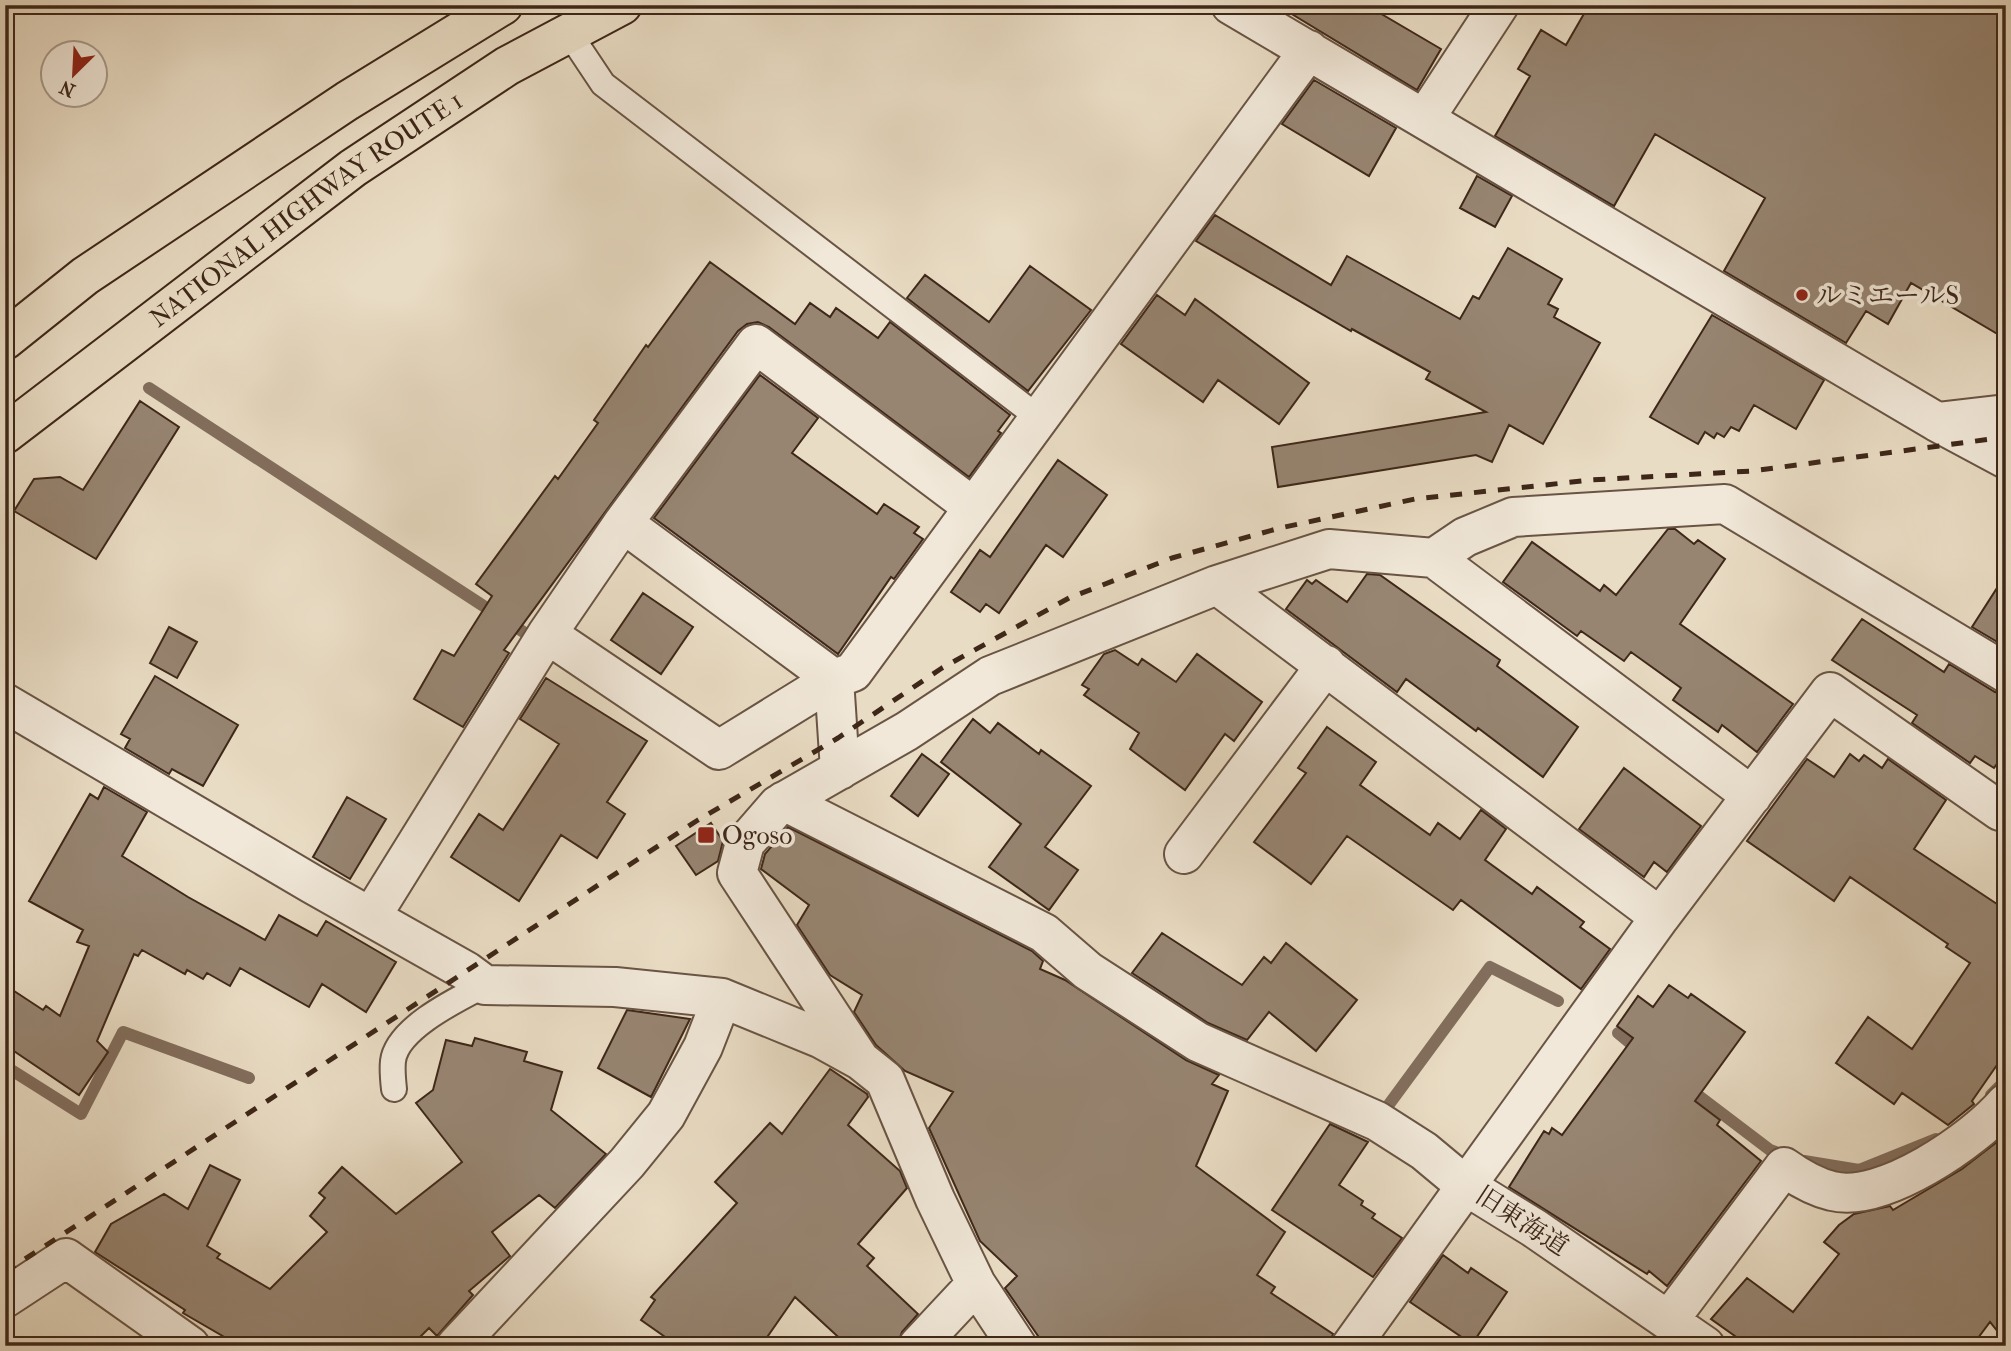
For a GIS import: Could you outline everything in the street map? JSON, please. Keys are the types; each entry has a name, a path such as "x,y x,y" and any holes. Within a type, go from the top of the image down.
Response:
{"highway":[{"path":"5,340 85,276 347,101 503,5"},
{"name":"NATIONAL HIGHWAY ROUTE 1","path":"5,434 353,168 507,66 622,5"}],"street":[{"path":"1231,5 1937,422 2006,459"},
{"path":"1425,118 1499,5"},
{"path":"547,634 719,750 834,679 853,672 1309,50"},
{"path":"370,917 547,634 623,523 755,344 974,507"},
{"path":"1937,422 2006,414"},
{"path":"1434,558 1465,537 1513,517 1725,504 2006,673"},
{"path":"623,523 834,679 840,770"},
{"path":"860,1060 737,873 745,843 769,812 990,676 1217,585 1329,549 1434,558 1752,796"},
{"path":"1217,585 1660,917"},
{"path":"1184,854 1326,665"},
{"path":"784,801 1044,933 1088,971 1198,1042 1377,1121 1424,1151 1466,1186 1660,917 1830,692 2000,811 2006,803"},
{"path":"5,703 466,971 485,985 615,987 722,999 822,1039 860,1060 885,1080 935,1199 976,1284 1017,1346"},
{"path":"456,1346 627,1163 666,1115 703,1047 722,999"},
{"path":"1669,1320 1784,1167 1798,1177 1834,1192 1859,1192 1889,1182 1941,1157 1969,1138 2006,1103"},
{"name":"旧東海道","path":"1351,1346 1466,1186 1705,1346"},
{"path":"5,1298 66,1258 190,1346"},
{"path":"918,1346 976,1284"}],"lane":[{"path":"569,33 603,84 1039,418"},
{"path":"394,1088 393,1058 407,1035 450,1003 485,985"}],"building":[{"path":"1277,5 1366,5 1441,49 1417,90"},
{"path":"1589,5 2006,5 2006,339 1911,283 1888,324 1866,311 1846,343 1724,271 1765,198 1655,134 1614,206 1495,136 1530,76 1518,69 1541,30 1566,45"},
{"path":"1314,80 1396,128 1369,176 1282,124"},
{"path":"1477,176 1512,196 1495,227 1460,208"},
{"path":"1215,215 1331,285 1347,256 1460,319 1473,296 1479,299 1508,248 1562,279 1548,304 1558,309 1554,317 1600,343 1543,444 1509,425 1492,462 1476,455 1278,487 1272,447 1486,412 1426,379 1430,372 1352,329 1351,331 1196,241"},
{"path":"710,262 795,324 810,303 830,317 836,308 878,338 890,322 1010,415 998,431 1001,433 969,477 769,327 758,322 747,324 738,331 504,650 509,653 463,727 414,699 442,650 454,656 492,596 476,584 555,476 558,479 598,423 594,420 646,345 648,347"},
{"path":"1030,266 1091,310 1028,391 907,298 925,275 989,322"},
{"path":"1157,295 1185,315 1195,299 1309,383 1279,424 1218,380 1203,402 1121,344"},
{"path":"1712,315 1824,380 1796,429 1754,405 1739,431 1731,427 1724,437 1717,433 1714,438 1705,432 1698,444 1650,417"},
{"path":"760,375 818,418 792,453 877,514 884,504 919,527 914,533 923,539 894,579 891,577 838,654 654,518"},
{"path":"140,401 179,427 96,559 14,511 34,479 60,477 83,490"},
{"path":"1058,460 1107,495 1063,557 1046,545 999,613 986,604 980,612 951,592 980,550 990,557"},
{"path":"1668,529 1675,529 1694,544 1698,540 1725,559 1680,624 1793,704 1757,752 1722,725 1718,732 1673,700 1681,688 1631,652 1624,661 1581,631 1577,636 1503,582 1532,542 1600,591 1604,585 1616,595"},
{"path":"1367,574 1380,575 1500,660 1497,666 1578,727 1543,777 1406,679 1397,692 1286,609 1307,580 1312,584 1316,580 1347,602"},
{"path":"2006,574 2006,647 1972,627"},
{"path":"643,593 693,627 661,674 611,640"},
{"path":"1862,619 1944,672 1949,664 1995,692 2006,695 2006,751 1994,768 1975,756 1970,763 1912,723 1917,715 1832,660"},
{"path":"169,627 197,642 177,678 150,663"},
{"path":"1115,650 1138,665 1142,659 1176,682 1197,654 1262,702 1234,741 1225,734 1185,790 1130,749 1139,733 1084,695 1089,689 1082,685 1104,654"},
{"path":"155,676 238,725 203,786 172,769 169,774 125,748 130,739 121,734"},
{"path":"546,678 647,741 607,802 625,814 597,858 561,835 519,901 451,857 479,814 503,830 559,744 520,719"},
{"path":"973,719 990,733 998,723 1039,754 1041,750 1091,786 1045,847 1078,870 1049,910 989,867 1021,824 941,762"},
{"path":"1327,727 1376,762 1360,785 1430,835 1438,823 1460,839 1481,810 1506,829 1485,860 1532,894 1537,887 1584,922 1580,927 1610,949 1581,989 1461,900 1453,910 1347,836 1311,884 1254,842 1306,773 1298,768"},
{"path":"922,754 949,774 918,816 891,796"},
{"path":"1850,754 1859,761 1864,755 1882,768 1888,759 1946,800 1914,849 2006,910 2006,1052 1972,1101 1974,1104 1948,1125 1902,1093 1894,1104 1836,1063 1868,1017 1912,1049 1970,963 1946,947 1948,944 1850,877 1834,901 1747,841 1807,759 1834,777"},
{"path":"1624,768 1701,826 1667,872 1654,862 1644,877 1579,829"},
{"path":"104,787 147,812 122,856 188,897 265,940 279,915 317,936 326,921 396,962 366,1012 322,984 309,1007 240,968 230,986 207,973 203,979 187,970 185,974 142,950 138,956 134,954 97,1041 108,1052 79,1095 5,1045 5,985 43,1010 46,1006 60,1016 89,946 77,942 83,930 29,901 90,794 98,799"},
{"path":"347,797 386,819 350,879 313,857"},
{"path":"711,823 723,841 718,861 696,875 676,846"},
{"path":"788,827 1032,951 1043,961 1040,969 1065,980 1186,1060 1219,1075 1212,1084 1228,1091 1196,1166 1285,1232 1257,1275 1275,1287 1271,1293 1333,1334 1329,1346 1045,1346 1005,1288 1017,1276 980,1241 929,1128 953,1092 905,1071 876,1045 854,1012 862,995 830,975 797,925 809,905 761,869 765,854"},
{"path":"1162,933 1242,985 1264,957 1271,963 1286,943 1357,1000 1316,1051 1269,1012 1247,1040 1208,1023 1132,973"},
{"path":"1669,985 1688,998 1691,994 1745,1032 1695,1101 1720,1120 1717,1125 1761,1161 1667,1286 1649,1271 1647,1274 1509,1187 1544,1131 1549,1134 1552,1128 1562,1135 1633,1038 1617,1026 1638,996 1653,1007"},
{"path":"627,1010 690,1019 651,1097 598,1068"},
{"path":"475,1038 527,1052 524,1061 562,1072 551,1110 606,1154 555,1208 539,1195 492,1232 510,1256 469,1291 473,1295 437,1336 429,1328 411,1346 240,1346 183,1313 185,1310 95,1252 111,1224 164,1194 188,1209 210,1165 240,1180 207,1246 220,1254 217,1258 270,1289 327,1232 310,1216 325,1198 319,1193 342,1167 396,1214 462,1162 416,1103 433,1090 446,1040 472,1046"},
{"path":"830,1069 867,1094 868,1097 848,1125 900,1171 907,1188 858,1244 874,1258 867,1266 918,1314 902,1332 897,1346 848,1346 795,1297 761,1346 678,1346 641,1320 655,1300 651,1297 737,1203 715,1182 770,1123 782,1134"},
{"path":"1330,1124 1368,1142 1339,1185 1363,1201 1361,1205 1375,1214 1372,1218 1402,1238 1373,1277 1272,1210"},
{"path":"2006,1135 2006,1342 1990,1322 1972,1346 1749,1346 1711,1319 1747,1278 1793,1312 1839,1254 1824,1242 1839,1225 1854,1214 1890,1206 1893,1210 1962,1169"},
{"path":"1443,1255 1468,1273 1471,1268 1507,1292 1472,1344 1410,1302"}],"waterway":[{"path":"149,388 525,633"},
{"path":"1379,1118 1490,967 1558,1001"},
{"path":"5,1066 81,1114 123,1032 249,1078"},
{"path":"1618,1033 1642,1053"},
{"path":"1991,1095 2006,1080"},
{"path":"1687,1087 1770,1150 1787,1156"},
{"path":"1804,1161 1859,1170 1936,1139"}],"railway":[{"path":"5,1272 698,820 838,738 942,668 1069,598 1172,558 1280,528 1415,499 1591,480 1752,471 2006,437"}],"place":[{"name":"ルミエールS","path":"1802,295"},
{"name":"Ogoso","path":"706,835"}]}
